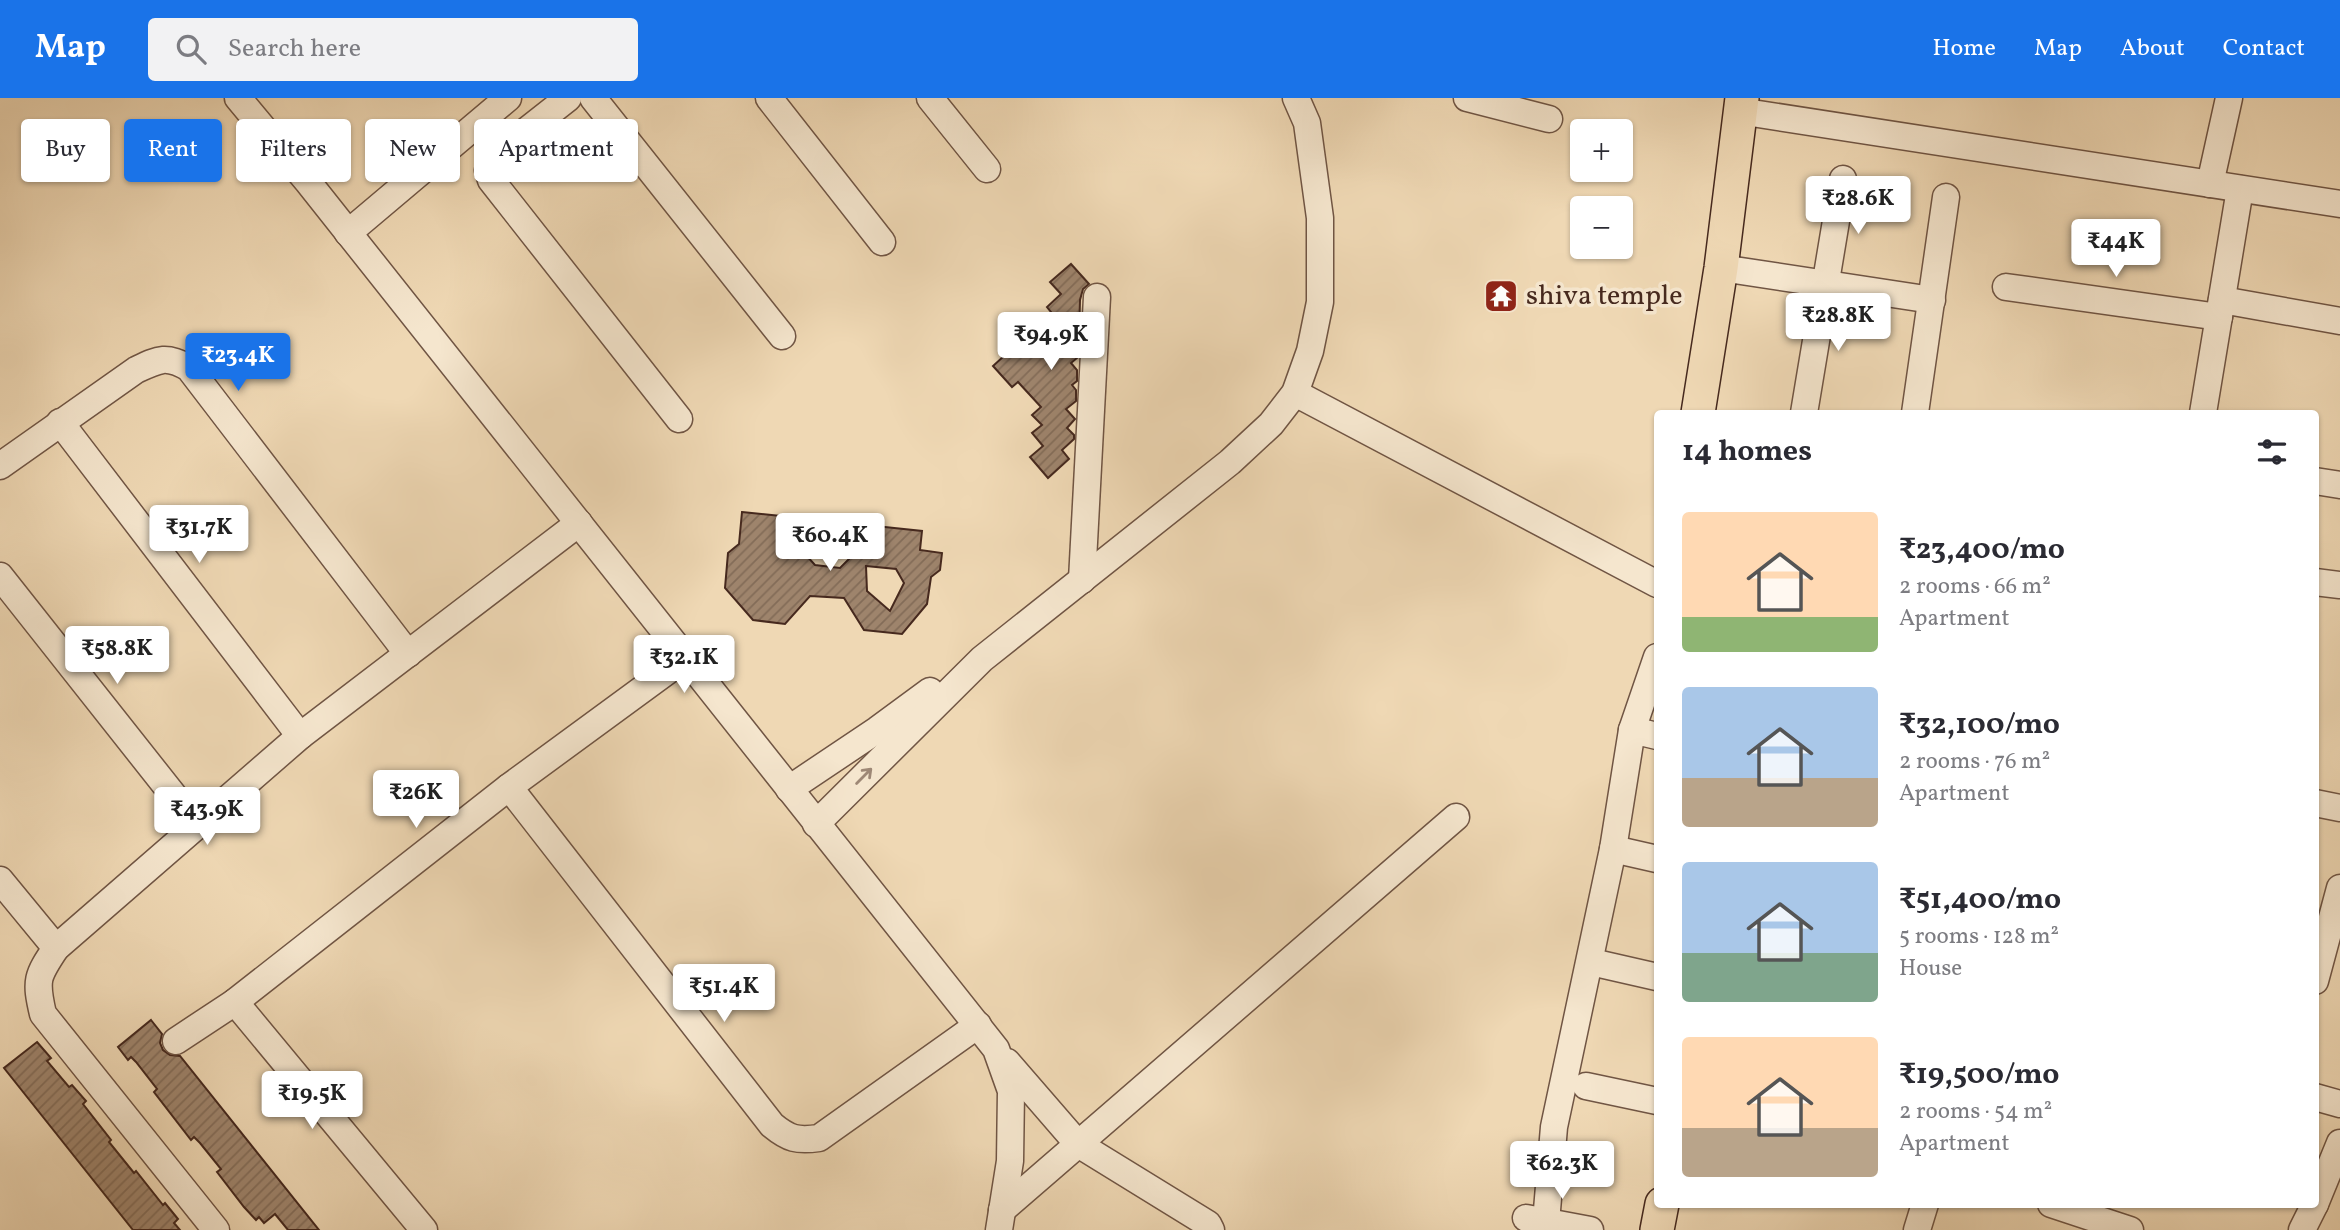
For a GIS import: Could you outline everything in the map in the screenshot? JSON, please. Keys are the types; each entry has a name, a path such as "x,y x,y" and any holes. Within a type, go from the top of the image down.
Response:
{"main road":[{"path":"1698,410 1721,268 1741,104"},
{"path":"1657,1230 1661,1208"}],"street":[{"path":"238,98 996,1049 1078,1144 1208,1224 1211,1230"},
{"path":"348,233 508,98"},
{"path":"568,98 497,154 488,170 491,180 679,419"},
{"path":"593,98 782,336"},
{"path":"769,98 882,242"},
{"path":"930,98 987,169"},
{"path":"816,824 982,659 1230,462 1271,424 1295,393 1310,351 1317,315 1320,267 1320,218 1307,123 1296,98"},
{"path":"1467,98 1549,119"},
{"path":"2210,184 2229,98"},
{"path":"1741,104 2340,204"},
{"path":"1805,410 1843,179"},
{"path":"2203,410 2240,189"},
{"path":"1915,410 1946,197"},
{"path":"1721,268 1932,300"},
{"path":"2006,287 2340,321"},
{"path":"1082,580 1097,297"},
{"path":"0,466 136,370 159,359 174,360 189,368 408,654"},
{"path":"1295,393 1654,582"},
{"path":"60,422 300,736"},
{"path":"2319,482 2340,485"},
{"path":"216,1230 43,1014 37,990 40,972 56,948 300,736 579,523"},
{"path":"0,576 197,825"},
{"path":"2319,582 2340,585"},
{"path":"176,1041 235,1002 509,787 684,658"},
{"path":"789,789 942,682 982,659"},
{"path":"1590,1230 1536,1220 1613,849 1645,733 1654,676"},
{"path":"509,787 772,1125 787,1137 803,1140 819,1138 978,1025"},
{"path":"2319,804 2340,808"},
{"path":"1000,1220 1078,1144 1456,817"},
{"path":"1613,849 1654,858"},
{"path":"0,880 56,948"},
{"path":"2319,966 2340,888"},
{"path":"1600,964 1654,976"},
{"path":"235,1002 425,1230"},
{"path":"996,1049 1011,1091 1010,1161 1000,1220"},
{"path":"1586,1086 1654,1100"},
{"path":"2319,1098 2340,1104"},
{"path":"2319,1194 2340,1143"},
{"path":"1917,1230 1924,1208"},
{"path":"2063,1208 2130,1230"},
{"path":"2302,1230 2313,1208"}],"building":[{"path":"1071,264 1089,284 1083,289 1080,300 1079,336 1071,343 1078,352 1078,357 1071,363 1077,370 1077,381 1072,385 1076,390 1076,401 1066,409 1075,419 1067,428 1074,435 1074,439 1062,450 1069,459 1048,478 1030,457 1043,446 1032,433 1042,425 1032,415 1041,407 1018,382 1012,387 993,366 1016,345 1024,353 1050,329 1046,325 1055,317 1047,307 1061,294 1050,282"},
{"path":"742,512 809,519 804,553 815,565 840,568 853,555 857,524 922,531 920,550 942,553 940,570 931,577 927,604 902,634 864,630 844,598 810,596 785,624 753,620 725,588 728,553 739,544","holes":["866,566 896,569 904,583 890,611 867,591"]},
{"path":"151,1020 162,1034 160,1043 163,1050 170,1055 180,1056 319,1230 288,1230 275,1214 264,1223 259,1217 256,1220 244,1207 217,1172 221,1169 194,1137 191,1140 154,1092 157,1089 136,1062 131,1057 128,1060 118,1047"},
{"path":"37,1042 51,1058 47,1061 69,1087 72,1085 86,1101 83,1104 111,1140 109,1142 178,1219 174,1223 180,1230 133,1230 4,1068"}],"place":[{"name":"shiva temple","path":"1501,296"}]}
